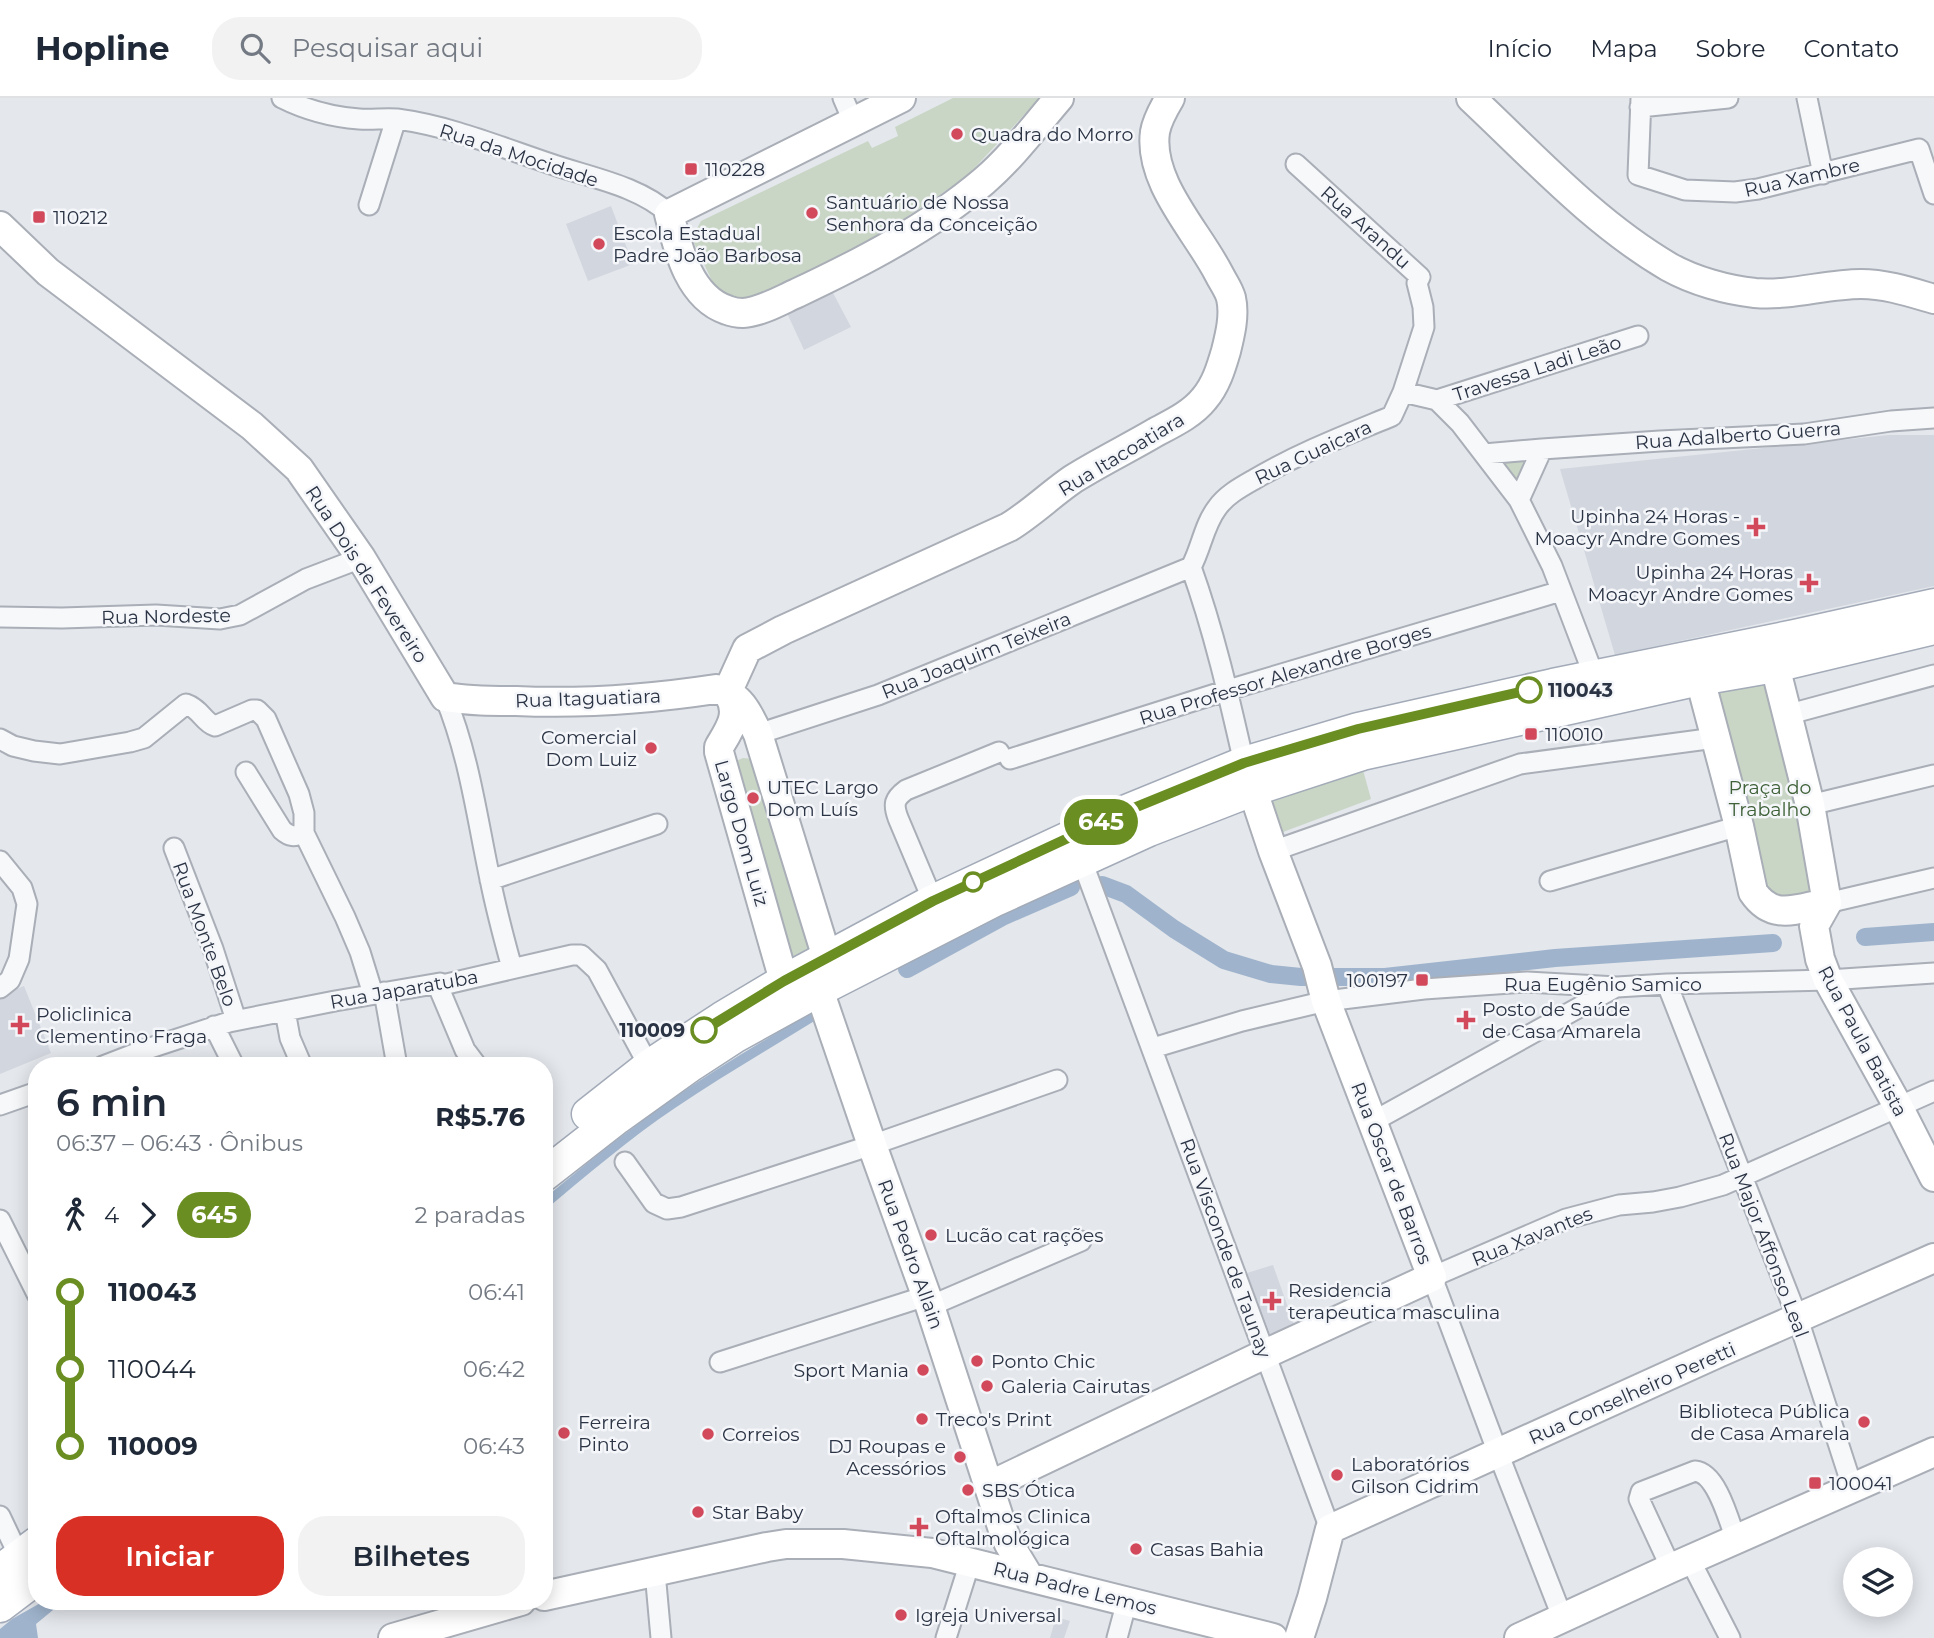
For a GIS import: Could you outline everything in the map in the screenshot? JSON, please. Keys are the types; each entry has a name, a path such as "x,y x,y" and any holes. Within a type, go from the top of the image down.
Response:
{"main road":[{"path":"553,1141 649,1066 787,993 819,990 993,901 1149,830 1248,776 1358,729 1934,604"},
{"path":"553,1168 617,1118 734,1037 827,958 933,901 1124,812 1248,776 1774,666 1934,628"},
{"path":"0,1606 23,1562"}],"street":[{"name":"Rua da Mocidade","path":"282,98 298,106 336,117 396,119 467,134 630,190 661,206 669,214"},
{"path":"901,98 848,109 669,214 677,246 696,287 706,298 725,309 743,313 759,309 844,271 947,209 986,179 1059,98"},
{"name":"Rua Itacoatiara","path":"728,694 748,647 1009,527 1026,517 1071,480 1183,417 1203,400 1213,387 1227,346 1233,315 1231,298 1215,265 1157,167 1155,129 1170,98"},
{"path":"1471,98 1561,185 1618,232 1671,268 1723,287 1758,293 1863,284 1903,289 1934,299"},
{"path":"1641,102 1728,98"},
{"path":"1807,98 1823,174"},
{"name":"Rua Xambre","path":"1641,102 1639,175 1685,190 1735,192 1758,189 1919,149 1934,194"},
{"path":"369,205 396,119"},
{"name":"Rua Arandu","path":"1296,164 1420,277 1417,283 1423,307 1424,327 1403,392 1392,416"},
{"name":"Rua Dois de Fevereiro","path":"0,226 48,272 198,384 267,439 299,469 360,558 445,696 456,722 468,770 490,880 512,968"},
{"name":"Travessa Ladi Leão","path":"1437,400 1638,336"},
{"path":"1403,392 1437,400 1460,423 1518,500 1552,566 1594,676"},
{"name":"Rua Guaicara","path":"1191,567 1215,509 1228,496 1307,451 1392,416"},
{"name":"Rua Adalberto Guerra","path":"1484,454 1804,434 1891,421 1934,418"},
{"path":"1518,500 1542,449"},
{"name":"Rua Nordeste","path":"0,617 156,615 220,620 240,615 306,579 360,558"},
{"path":"1191,567 1228,690 1248,776"},
{"name":"Rua Joaquim Teixeira","path":"758,734 878,695 1191,567"},
{"name":"Rua Professor Alexandre Borges","path":"933,901 894,807 895,801 906,790 1004,755 1561,591"},
{"path":"1774,666 1810,805 1820,914"},
{"path":"1787,715 1934,675"},
{"path":"1700,680 1739,826 1753,892 1758,900 1774,910 1820,914 1934,878"},
{"name":"Rua Itaguatiara","path":"445,696 469,701 544,702 639,697 716,689 728,694"},
{"path":"728,694 738,700 758,734 827,958"},
{"name":"Largo Dom Luiz","path":"728,694 734,704 734,716 719,752 787,993"},
{"path":"0,739 13,746 60,754 144,738 186,704 195,708 215,726 257,710 266,719 299,794 304,813 304,833 379,993 395,1057"},
{"path":"719,747 729,740 758,734"},
{"path":"1273,851 1520,764 1715,738"},
{"path":"246,772 282,830 288,836 304,833"},
{"path":"1810,805 1934,775"},
{"name":"Rua Oscar de Barros","path":"1248,776 1372,1122 1563,1619"},
{"path":"490,880 657,824"},
{"path":"1550,881 1739,826"},
{"name":"Rua Monte Belo","path":"174,848 213,949 236,1020"},
{"path":"0,861 22,888 27,904 19,959 10,980 0,988"},
{"name":"Rua Visconde de Taunay","path":"1082,861 1330,1529"},
{"name":"Rua Paula Batista","path":"1820,914 1824,970 1934,1177"},
{"name":"Rua Japaratuba","path":"152,1057 214,1026 236,1020 440,983 438,986 572,955 587,960 597,970 649,1066"},
{"name":"Rua Eugênio Samico","path":"1153,1048 1242,1020 1322,986 1424,989 1527,982 1617,987 1824,970 1934,973"},
{"name":"Rua Major Affonso Leal","path":"1667,984 1798,1320 1853,1489"},
{"path":"438,986 470,1057"},
{"path":"1372,1122 1617,987"},
{"name":"Rua Pedro Allain","path":"819,990 928,1301 1009,1544 1030,1577"},
{"path":"285,1011 290,1038 298,1057"},
{"path":"214,1026 230,1057"},
{"path":"625,1162 654,1203 667,1209 681,1207 872,1145 1057,1080"},
{"name":"Rua Xavantes","path":"989,1486 1265,1354 1566,1219 1619,1205 1694,1194 1723,1185 1934,1091"},
{"path":"0,1105 28,1095"},
{"path":"0,1220 28,1276"},
{"path":"720,1362 928,1301 1081,1241"},
{"name":"Rua Conselheiro Peretti","path":"1330,1529 1934,1258"},
{"path":"1519,1638 1934,1452"},
{"path":"1730,1638 1639,1499 1641,1492 1701,1471 1714,1483 1737,1539"},
{"path":"0,1516 23,1562"},
{"path":"946,1638 970,1562 997,1540 1001,1519"},
{"path":"1299,1638 1330,1529"},
{"name":"Rua Padre Lemos","path":"553,1594 786,1544 843,1544 932,1553 1273,1638"},
{"path":"655,1572 661,1638"},
{"path":"1117,1638 1126,1601"},
{"path":"393,1638 489,1610"}],"shaded area":[{"name":"Escola Estadual Padre João Barbosa","path":"611,206 633,264 588,281 566,224"},
{"path":"832,291 851,327 804,350 787,313"},
{"name":"Upinha 24 Horas - Moacyr Andre Gomes","path":"1889,435 1934,435 1934,586 1615,655 1560,469"},
{"name":"Policlinica Clementino Fraga","path":"24,986 51,1053 41,1057 28,1057 28,1062 0,1074 0,996"},
{"name":"Residencia terapeutica masculina","path":"1273,1265 1296,1330 1277,1338 1270,1334 1247,1273"},
{"path":"1056,1617 1070,1621 1064,1638 1050,1638"}],"green space":[{"path":"953,98 1040,98 966,177 859,249 753,300 731,298 713,283 694,243 693,236 701,221 868,141 872,148 898,136 895,127"},
{"path":"1536,454 1518,491 1493,458"},
{"name":"Praça do Trabalho","path":"1764,676 1819,892 1777,901 1767,894 1716,685"},
{"path":"743,758 753,759 819,955 791,971 736,761"},
{"path":"1363,770 1371,799 1283,832 1271,802"}],"water":[{"path":"812,1012 816,1020 658,1120 553,1204 553,1192 591,1160 671,1100"},
{"path":"28,1610 53,1610 36,1624 38,1638 0,1638 0,1629"}],"waterway":[{"path":"1102,885 1126,894 1174,929 1224,960 1271,974 1301,977 1385,977 1555,958 1773,943"},
{"path":"907,969 1002,917 1071,887"},
{"path":"1865,937 1934,932"}],"bus line":[{"name":"645","path":"704,1030 784,981 933,901 1124,812 1267,756 1358,729 1529,690"}],"place":[{"name":"Quadra do Morro","path":"957,134"},
{"name":"110228","path":"691,169"},
{"name":"Santuário de Nossa Senhora da Conceição","path":"812,213"},
{"name":"110212","path":"39,217"},
{"name":"Escola Estadual Padre João Barbosa","path":"599,244"},
{"name":"Upinha 24 Horas - Moacyr Andre Gomes","path":"1756,527"},
{"name":"Upinha 24 Horas Moacyr Andre Gomes","path":"1809,583"},
{"name":"110043","path":"1529,690"},
{"name":"110010","path":"1531,734"},
{"name":"Comercial Dom Luiz","path":"651,748"},
{"name":"UTEC Largo Dom Luís","path":"753,798"},
{"name":"100197","path":"1422,980"},
{"name":"Posto de Saúde de Casa Amarela","path":"1466,1020"},
{"name":"Policlinica Clementino Fraga","path":"20,1025"},
{"name":"110009","path":"704,1030"},
{"name":"Lucão cat rações","path":"931,1235"},
{"name":"Residencia terapeutica masculina","path":"1272,1301"},
{"name":"Ponto Chic","path":"977,1361"},
{"name":"Sport Mania","path":"923,1370"},
{"name":"Galeria Cairutas","path":"987,1386"},
{"name":"Treco's Print","path":"922,1419"},
{"name":"Biblioteca Pública de Casa Amarela","path":"1864,1422"},
{"name":"Ferreira Pinto","path":"564,1433"},
{"name":"Correios","path":"708,1434"},
{"name":"DJ Roupas e Acessórios","path":"960,1457"},
{"name":"Laboratórios Gilson Cidrim","path":"1337,1475"},
{"name":"100041","path":"1815,1483"},
{"name":"SBS Ótica","path":"968,1490"},
{"name":"Star Baby","path":"698,1512"},
{"name":"Oftalmos Clinica Oftalmológica","path":"919,1527"},
{"name":"Casas Bahia","path":"1136,1549"},
{"name":"Igreja Universal","path":"901,1615"}]}
